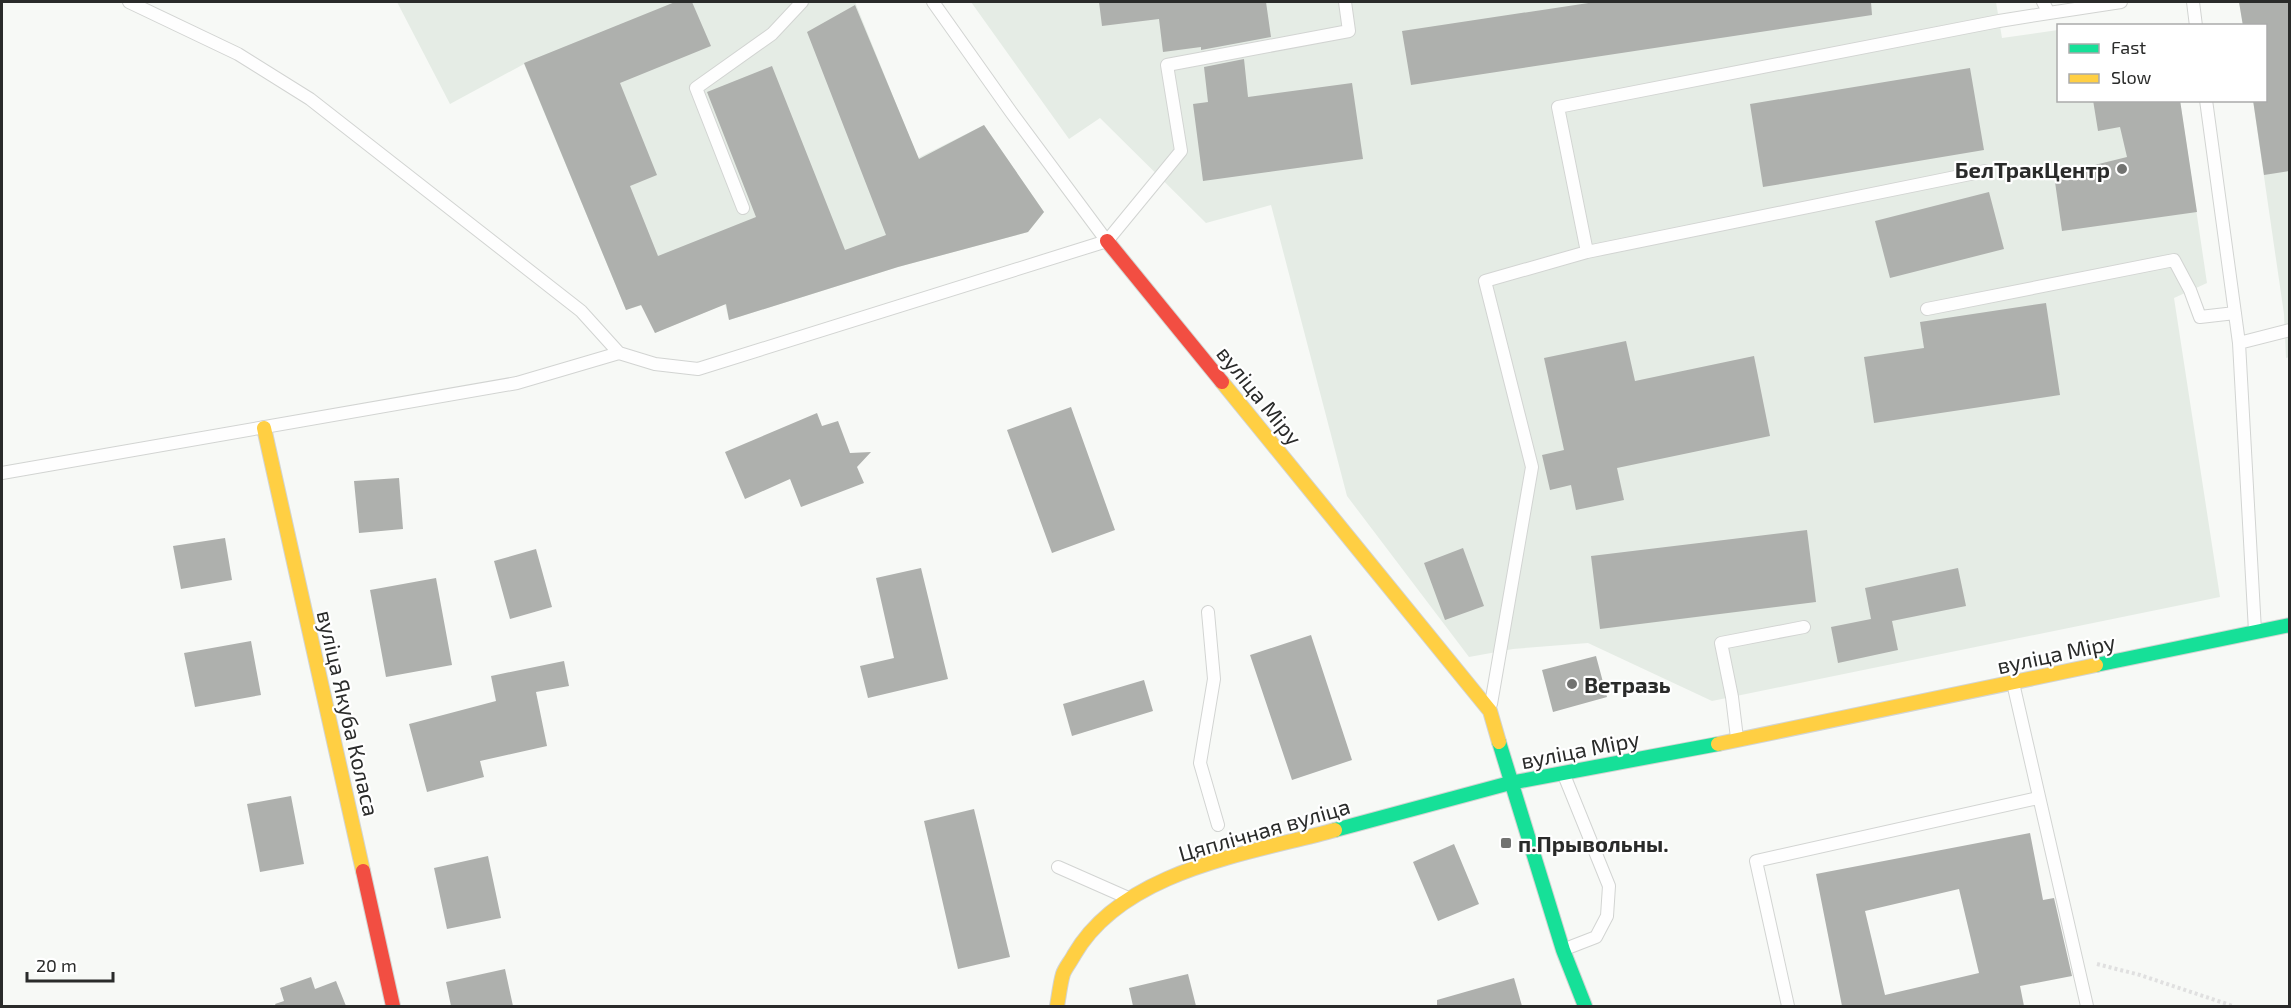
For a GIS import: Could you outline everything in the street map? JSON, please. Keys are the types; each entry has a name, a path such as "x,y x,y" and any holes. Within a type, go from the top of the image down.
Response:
{"street":[{"name":"вуліца Міру","path":"1107,240 1490,711 1510,783 1737,740 2289,625"},
{"name":"вуліца Якуба Коласа","path":"264,428 393,1006"},
{"name":"Цяплічная вуліца","path":"1053,1006 1063,974 1082,941 1107,913 1153,884 1236,855 1510,783"},
{"path":"1510,783 1529,836 1563,950 1585,1006"}],"lane":[{"path":"129,2 238,54 309,99 581,311 620,353 655,364 698,369 1107,240 1181,150 1167,65 1349,31 1344,2"},
{"path":"743,208 696,88 772,34 801,2"},
{"path":"933,2 1011,112 1107,240"},
{"path":"2043,2 2049,13"},
{"path":"1587,252 1558,107 1999,21 2121,2"},
{"path":"2193,2 2196,24"},
{"path":"2206,102 2239,343 2255,631"},
{"path":"1490,711 1532,467 1485,281 1587,252 1985,171"},
{"path":"1927,309 2174,260 2190,290 2200,317 2235,313"},
{"path":"2239,343 2289,330"},
{"path":"2,474 517,383 620,353"},
{"path":"1208,612 1214,679 1200,763 1218,825"},
{"path":"1737,740 1732,697 1721,643 1804,627"},
{"path":"2013,683 2087,1006"},
{"path":"1563,950 1596,937 1607,916 1610,886 1564,774"},
{"path":"1788,1006 1756,861 2038,798"},
{"path":"1058,867 1130,899"}],"path":[{"path":"2076,959 2140,975 2233,1006"}],"shaded area":[{"path":"397,2 855,2 918,158 984,125 1044,212 1028,232 898,267 729,320 725,304 655,333 642,305 626,310 524,64 450,104"},
{"path":"971,2 1996,2 2002,38 2057,30 2057,102 2180,102 2207,283 2174,298 2220,597 1712,701 1588,643 1513,649 1469,657 1347,496 1271,205 1206,223 1100,118 1069,139"},
{"path":"2239,2 2289,2 2290,357 2286,358 2284,314 2253,102 2267,102 2267,24 2243,24"}],"building":[{"path":"675,2 692,2 711,46 620,83 657,175 630,186 658,256 756,217 707,92 772,66 845,250 886,235 807,32 855,5 919,159 984,125 1044,212 1028,232 898,267 729,320 726,304 655,333 641,305 626,310 524,63"},
{"path":"1099,2 1266,2 1271,37 1201,50 1201,47 1163,52 1159,19 1102,26"},
{"path":"1595,2 1871,2 1872,15 1411,85 1402,31"},
{"path":"2239,2 2289,2 2289,171 2264,175 2253,102 2267,102 2267,24 2243,24"},
{"path":"1244,59 1248,97 1352,83 1363,159 1203,181 1193,104 1208,102 1204,67"},
{"path":"1970,68 1984,150 1763,187 1750,104"},
{"name":"БелТракЦентр","path":"2093,102 2180,102 2197,212 2062,231 2054,175 2127,157 2120,127 2098,131"},
{"path":"1989,192 2004,249 1890,278 1875,221"},
{"path":"2046,303 2060,395 1874,423 1864,357 1924,348 1920,322"},
{"path":"1626,341 1635,381 1754,356 1770,436 1617,468 1624,500 1576,510 1571,485 1550,490 1542,455 1564,450 1544,358"},
{"path":"1071,407 1115,530 1052,553 1007,430"},
{"path":"817,413 822,426 838,421 850,453 871,452 857,467 864,483 801,507 790,479 745,499 725,452"},
{"path":"399,478 403,529 359,533 354,481"},
{"path":"1807,530 1816,602 1600,629 1591,556"},
{"path":"225,538 232,580 181,589 173,546"},
{"path":"1463,548 1484,606 1445,620 1424,563"},
{"path":"536,549 552,607 510,619 494,561"},
{"path":"921,568 948,679 868,698 860,666 894,658 876,578"},
{"path":"1958,568 1966,606 1892,621 1898,650 1838,663 1831,627 1871,619 1865,588"},
{"path":"436,578 452,665 386,677 370,590"},
{"path":"1311,635 1352,760 1292,780 1250,655"},
{"path":"251,641 261,695 195,707 184,653"},
{"path":"1596,656 1607,697 1553,712 1542,670"},
{"path":"564,661 569,686 536,692 547,746 480,761 484,777 427,792 409,724 496,701 491,676"},
{"path":"1144,680 1153,711 1072,736 1063,704"},
{"path":"291,796 304,864 260,872 247,804"},
{"path":"974,809 1010,957 958,969 924,821"},
{"path":"2030,833 2043,900 2054,898 2072,976 2020,986 2024,1006 1842,1006 1816,874","holes":["1959,889 1979,973 1885,995 1865,911"]},
{"path":"1454,844 1479,904 1438,921 1413,862"},
{"path":"488,856 501,918 447,929 434,868"},
{"path":"505,969 513,1006 451,1006 446,982"},
{"path":"1188,974 1196,1006 1133,1006 1129,988"},
{"path":"311,977 315,989 336,981 346,1006 276,1006 275,1004 284,1001 280,988"},
{"path":"1514,978 1522,1006 1437,1006 1437,1000"}],"traffic: fast":[{"path":"2096,665 2290,625"},
{"path":"1499,742 1563,950 1585,1006"},
{"path":"1335,830 1510,783 1718,744"}],"traffic: slow":[{"path":"1222,382 1490,711 1499,742"},
{"path":"264,428 363,871"},
{"path":"1718,744 2096,665"},
{"path":"1057,1006 1065,969 1096,926 1123,903 1155,884 1190,870 1335,830"}],"traffic: jam":[{"path":"1107,241 1222,382"},
{"path":"363,871 393,1006"}],"place":[{"name":"БелТракЦентр","path":"2122,169"},
{"name":"Ветразь","path":"1572,684"},
{"name":"п.Прывольны.","path":"1506,843"}]}
